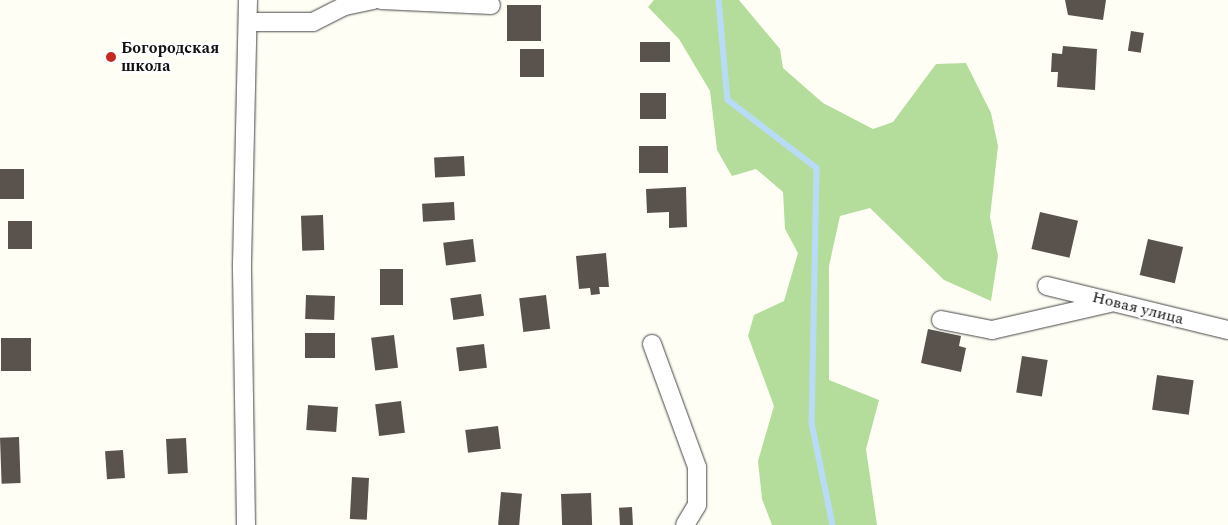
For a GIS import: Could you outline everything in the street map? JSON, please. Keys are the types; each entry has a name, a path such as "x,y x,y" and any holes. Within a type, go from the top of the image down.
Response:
{"street":[{"path":"246,525 242,264 248,0"},
{"path":"248,22 313,22 345,6 373,0"},
{"path":"380,0 491,5"},
{"name":"Новая улица","path":"1048,286 1228,330"},
{"path":"941,320 992,330 1115,302"},
{"path":"652,344 697,467 697,505 685,525"}],"green space":[{"path":"654,0 739,0 780,49 783,68 823,103 873,129 893,122 936,64 966,63 991,113 998,146 990,217 998,256 991,301 944,280 870,208 840,216 829,266 829,380 879,400 866,449 877,525 772,525 762,499 758,461 774,406 748,336 754,315 784,301 798,253 785,229 783,192 756,169 732,176 717,150 710,91 679,39 648,7"}],"building":[{"path":"1065,0 1106,0 1103,20 1068,15"},
{"path":"507,5 541,5 541,41 507,41"},
{"path":"1131,31 1144,33 1141,53 1128,51"},
{"path":"640,42 670,42 670,62 640,62"},
{"path":"1063,46 1097,49 1095,90 1057,87 1058,72 1051,72 1052,53 1062,54"},
{"path":"520,49 544,49 544,77 520,77"},
{"path":"640,93 666,93 666,119 640,119"},
{"path":"639,146 668,146 668,173 639,173"},
{"path":"464,156 465,176 435,178 434,158"},
{"path":"0,169 24,169 24,199 0,199"},
{"path":"686,187 687,227 669,228 669,212 647,213 646,189"},
{"path":"454,202 455,220 423,222 422,204"},
{"path":"1040,212 1078,221 1069,258 1031,249"},
{"path":"323,215 324,250 302,251 301,216"},
{"path":"8,221 32,221 32,249 8,249"},
{"path":"473,239 476,262 446,265 443,243"},
{"path":"1148,239 1183,247 1175,283 1140,275"},
{"path":"606,253 609,287 599,287 600,294 591,295 590,288 579,289 576,256"},
{"path":"380,269 403,269 403,305 380,305"},
{"path":"481,294 484,316 453,320 450,298"},
{"path":"306,295 335,296 334,320 305,319"},
{"path":"546,295 550,329 523,332 519,298"},
{"path":"928,329 961,336 959,346 966,348 961,372 921,363"},
{"path":"305,333 335,333 335,358 305,358"},
{"path":"394,335 398,368 375,371 371,338"},
{"path":"1,338 31,338 31,371 1,371"},
{"path":"484,344 487,368 459,371 456,347"},
{"path":"1022,356 1048,360 1042,397 1016,393"},
{"path":"1157,375 1194,380 1189,415 1152,410"},
{"path":"401,401 405,433 379,436 375,404"},
{"path":"308,405 338,407 336,432 306,430"},
{"path":"498,426 501,449 468,453 465,430"},
{"path":"19,437 21,483 2,484 0,438"},
{"path":"186,438 188,473 168,474 166,439"},
{"path":"123,450 125,478 107,479 105,451"},
{"path":"352,477 369,478 367,520 350,519"},
{"path":"501,492 522,494 519,525 498,525"},
{"path":"591,493 592,525 562,525 561,494"},
{"path":"632,507 633,525 620,525 619,508"}],"waterway":[{"path":"719,0 728,100 817,168 812,423 833,525"}],"place":[{"name":"Богородская школа","path":"111,57"}]}
